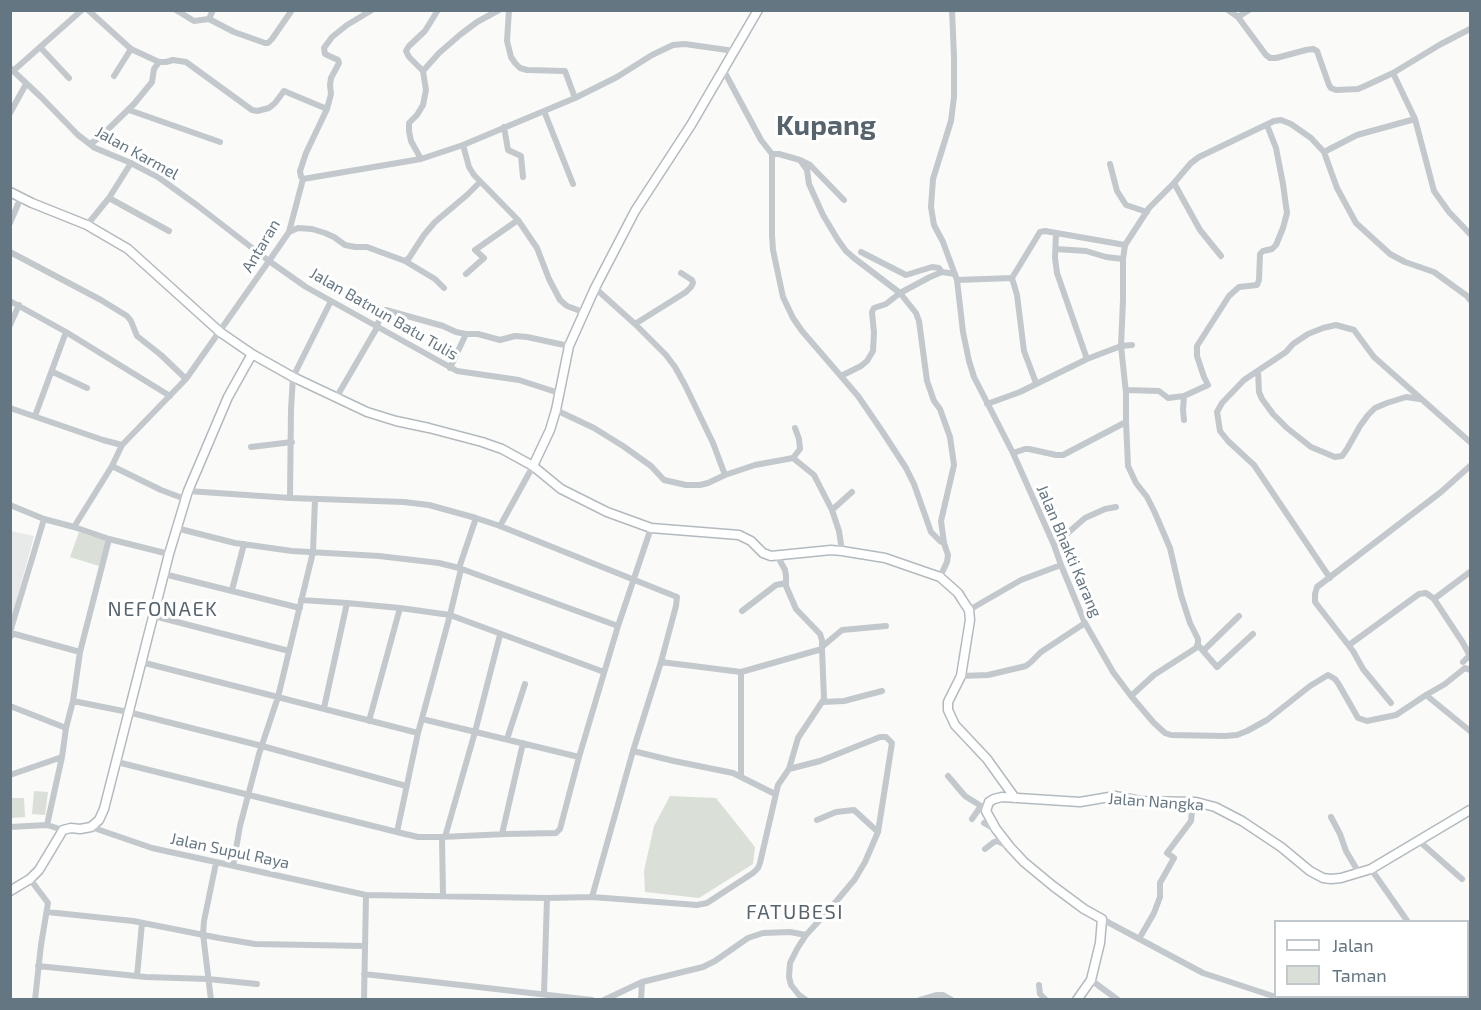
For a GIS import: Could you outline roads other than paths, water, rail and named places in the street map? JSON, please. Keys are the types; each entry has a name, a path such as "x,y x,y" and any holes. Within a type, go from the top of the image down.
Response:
{"street":[{"path":"12,70 82,10"},
{"path":"88,10 131,49 159,62 173,60 186,62 252,111 269,108 284,91 327,109"},
{"path":"176,10 194,21 209,19 234,32 268,43 292,10"},
{"path":"209,19 213,10"},
{"name":"Antaran","path":"74,527 122,446 186,380 289,232 303,180 300,171 327,109 331,94 331,78 339,63 338,60 326,54 324,48 332,37 347,25 372,10"},
{"path":"421,159 411,141 409,131 410,123 423,105 426,90 423,71 406,51 424,31 438,10"},
{"path":"423,71 439,53 462,34 477,22 499,10"},
{"path":"509,10 507,40 511,57 515,63 527,70 565,71 575,98"},
{"path":"500,526 550,430 569,346 595,288 635,211 691,125 758,10"},
{"name":"Jalan Bhakti Karang","path":"952,10 954,97 951,121 933,179 931,207 934,225 956,277 969,361 974,377 1013,453 1054,545 1085,623 1101,652 1131,696 1165,733 1225,736 1237,735 1267,720 1310,686 1328,675 1335,679 1355,714 1362,720 1396,715 1445,684 1465,668 1470,670"},
{"path":"1228,10 1238,17 1270,58 1306,50 1317,51 1329,85 1336,90 1358,89 1393,73 1470,29"},
{"path":"1238,17 1249,10"},
{"path":"303,180 421,159 463,145 575,98 617,77 664,47 684,44 734,51"},
{"path":"40,47 69,78"},
{"path":"114,76 131,49"},
{"path":"90,144 129,110 152,82 154,69 159,62"},
{"name":"Jalan Karmel","path":"12,70 90,144 158,177 269,261"},
{"path":"724,71 760,140 771,154 771,235 783,297 802,331 858,396 906,468 931,532 944,543"},
{"path":"1393,73 1415,119 1434,191 1449,212 1470,234"},
{"path":"10,113 26,84"},
{"path":"129,110 220,142"},
{"path":"544,111 573,184"},
{"path":"1324,152 1357,135 1415,119"},
{"path":"1253,634 1216,667 1198,645 1198,639 1181,595 1170,548 1147,497 1136,483 1128,466 1126,390 1121,346 1125,245 1147,212 1191,163 1267,125 1285,121 1311,138 1324,152 1337,188 1356,223 1390,254 1434,272 1470,300"},
{"path":"1126,390 1159,391 1168,398 1184,396 1208,385 1197,356 1197,346 1229,296 1239,287 1257,285 1260,254 1274,247 1287,213 1276,148 1267,125"},
{"path":"504,127 508,150 521,156 523,177"},
{"path":"463,145 469,166 480,182 518,220 537,248 560,300 567,306 583,312"},
{"path":"771,154 779,154 810,165 844,200"},
{"path":"800,160 807,170 809,184 823,215 838,240 854,258 900,293 910,304 919,321 927,381 934,401 940,409 953,451 954,465 941,521 948,555 940,577"},
{"path":"87,225 109,198 130,163"},
{"path":"1110,164 1117,191 1126,205 1147,212"},
{"path":"405,261 413,254 435,222 480,182"},
{"path":"1174,183 1200,230 1221,256"},
{"path":"10,192 87,225 135,255 220,332 252,354 293,377 367,412 502,449 533,466 561,489 606,512 651,528 739,535 751,541 763,553 771,556 842,551 885,558 940,577 958,593 969,610 970,620 961,676 948,702 950,716 962,733 987,759 1015,798"},
{"path":"10,223 21,197"},
{"path":"109,198 169,231"},
{"path":"466,274 484,258 475,250 518,220"},
{"path":"289,232 298,228 312,229 334,237 345,245 367,247 405,261 435,279 444,288"},
{"path":"1036,383 1024,351 1017,295 1012,278 1040,232 1125,245"},
{"path":"1056,233 1057,273 1087,359"},
{"path":"1056,249 1086,251 1123,259"},
{"path":"10,252 127,316 137,336 161,355 186,380"},
{"path":"861,252 906,275 932,267 956,277 1012,278"},
{"name":"Jalan Batnun Batu Tulis","path":"269,261 331,301 450,368 468,374 519,380 559,393"},
{"path":"841,376 861,366 873,351 874,308 886,304 900,293 942,272"},
{"path":"635,324 691,287 692,279 681,273"},
{"path":"595,288 635,324 675,367 725,475"},
{"path":"10,301 170,396"},
{"path":"290,498 293,377 331,301"},
{"path":"10,325 19,305"},
{"path":"336,398 386,310 466,334 478,334 500,340 515,336 527,337 569,346"},
{"path":"1330,578 1254,465 1220,431 1217,411 1244,380 1308,334 1336,325 1354,330 1374,357 1470,442"},
{"path":"35,416 66,333"},
{"path":"450,368 466,334"},
{"path":"987,404 1020,392 1087,359 1121,346 1131,345"},
{"path":"10,827 47,825 63,830 80,829 91,827 99,820 117,762 176,528 187,495 228,397 252,354"},
{"path":"1258,371 1259,392 1273,414 1311,447 1335,457 1342,456 1364,420 1375,408 1406,397 1421,399"},
{"path":"53,372 87,388"},
{"path":"1184,396 1184,420"},
{"path":"10,408 122,446"},
{"path":"556,410 579,420 623,446 651,466 664,480 686,484 700,485 755,465 793,458 800,449 795,428"},
{"path":"1013,453 1029,449 1056,455 1063,454 1126,422"},
{"path":"251,447 292,442"},
{"path":"793,458 814,475 832,510 839,531 842,551"},
{"path":"112,466 161,490 187,495 404,502 429,506 500,526 677,597 661,662 592,897"},
{"path":"1391,703 1315,602 1317,587 1441,492 1470,466"},
{"path":"832,510 852,492"},
{"path":"233,866 240,826 278,697 313,552 315,499"},
{"path":"10,505 44,519 169,554"},
{"path":"1054,545 1085,518 1116,507"},
{"path":"397,832 418,733 460,569 476,518"},
{"path":"44,519 11,634 80,652"},
{"path":"176,528 244,544 292,551 379,556 439,563 618,626"},
{"path":"117,762 418,837 554,834 560,829 604,672 651,528"},
{"path":"47,825 73,701 80,652 109,538"},
{"path":"232,590 244,544"},
{"path":"778,557 785,570 786,583 796,609 820,634 822,640 825,692 823,702 844,701 882,691"},
{"path":"969,610 1021,580 1061,566"},
{"path":"1434,599 1470,572"},
{"path":"164,574 300,608"},
{"path":"742,611 776,585 786,583"},
{"path":"1349,645 1419,594 1426,593 1434,599 1468,654 1463,662"},
{"path":"301,600 400,608 450,615 604,672"},
{"path":"324,708 347,603"},
{"path":"369,721 400,608"},
{"path":"154,616 289,651"},
{"path":"1203,651 1239,616"},
{"path":"961,676 988,675 1026,666 1041,652 1085,623"},
{"path":"661,662 741,672 822,647 842,630 886,626"},
{"path":"443,896 444,837 475,732 500,635"},
{"path":"1131,696 1154,675 1198,645"},
{"path":"141,662 418,733"},
{"path":"741,672 741,775"},
{"path":"507,739 525,684"},
{"path":"1426,695 1470,730"},
{"path":"73,701 128,712 262,746 406,786"},
{"name":"Jalan Supul Raya","path":"91,827 152,848 366,895 592,897 697,905 707,903 758,868 775,794 789,769 798,738 823,702"},
{"path":"10,706 66,728"},
{"path":"422,719 579,757"},
{"path":"789,769 820,761 880,737 886,737 891,741 878,832 865,862 855,879 806,935 790,963 791,985 806,999"},
{"path":"502,834 523,743"},
{"path":"633,751 741,775 775,794"},
{"path":"10,775 62,757"},
{"path":"948,776 965,796 983,807 998,831 1024,861 1084,909 1187,966 1274,996"},
{"name":"Jalan Nangka","path":"983,807 994,798 1002,797 1080,802 1115,796 1140,801 1193,801 1215,807 1242,821 1281,847 1310,872 1331,879 1371,869 1470,810"},
{"path":"1140,939 1160,897 1160,883 1174,858 1167,853 1191,821 1193,801"},
{"path":"972,819 983,807"},
{"path":"818,820 836,812 854,810 878,832"},
{"path":"1331,817 1359,873"},
{"path":"984,823 998,831"},
{"path":"11,890 30,879 39,870 63,830"},
{"path":"985,849 997,841 1010,846"},
{"path":"1419,841 1462,879"},
{"path":"211,999 203,934 216,863"},
{"path":"1371,869 1407,920"},
{"path":"30,879 48,903 35,999"},
{"path":"364,999 366,895"},
{"path":"544,994 547,898"},
{"path":"47,912 121,919 255,944 365,946"},
{"path":"1077,999 1091,981 1100,943 1102,919"},
{"path":"137,976 142,923"},
{"path":"604,999 642,982 703,967 748,938 763,933 790,932 806,935"},
{"path":"38,966 137,976 257,984"},
{"path":"364,974 592,999"},
{"path":"1091,981 1118,999"},
{"path":"641,999 642,982"},
{"path":"1039,985 1040,994 1046,999"},
{"path":"920,999 943,995 952,999"}],"district":[{"name":"Kupang","path":"826,126"},
{"name":"NEFONAEK","path":"163,609"},
{"name":"FATUBESI","path":"795,912"}]}
